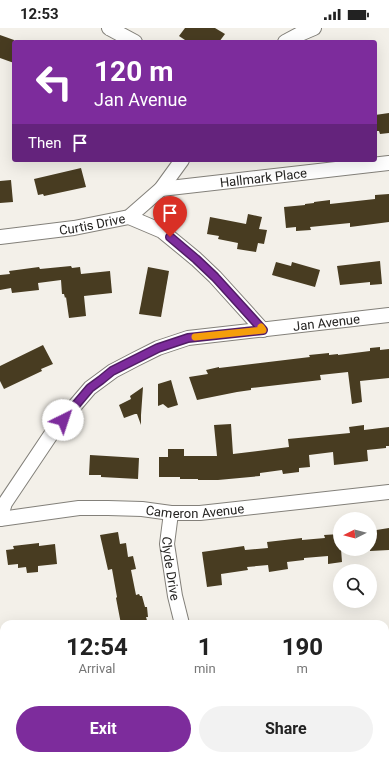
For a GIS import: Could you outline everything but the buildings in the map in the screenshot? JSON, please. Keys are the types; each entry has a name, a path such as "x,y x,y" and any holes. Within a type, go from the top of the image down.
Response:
{"street":[{"path":"109,28 131,40"},
{"path":"289,40 314,28"},
{"name":"Curtis Drive","path":"0,237 74,228 129,217 161,189 181,162"},
{"name":"Hallmark Place","path":"161,189 389,163"},
{"path":"129,217 162,231 196,259 215,277 263,330"},
{"name":"Jan Avenue","path":"0,519 5,503 54,430 90,388 112,371 158,348 188,338 389,315"},
{"name":"Cameron Avenue","path":"0,519 79,508 142,509 171,513 200,513 389,492"},
{"name":"Clyde Drive","path":"171,513 168,544 175,596 181,620"}],"slow traffic":[{"path":"195,337 263,330 261,327"}],"route":[{"path":"63,420 90,388 112,371 158,348 188,338 263,330 215,277 170,237"}]}
